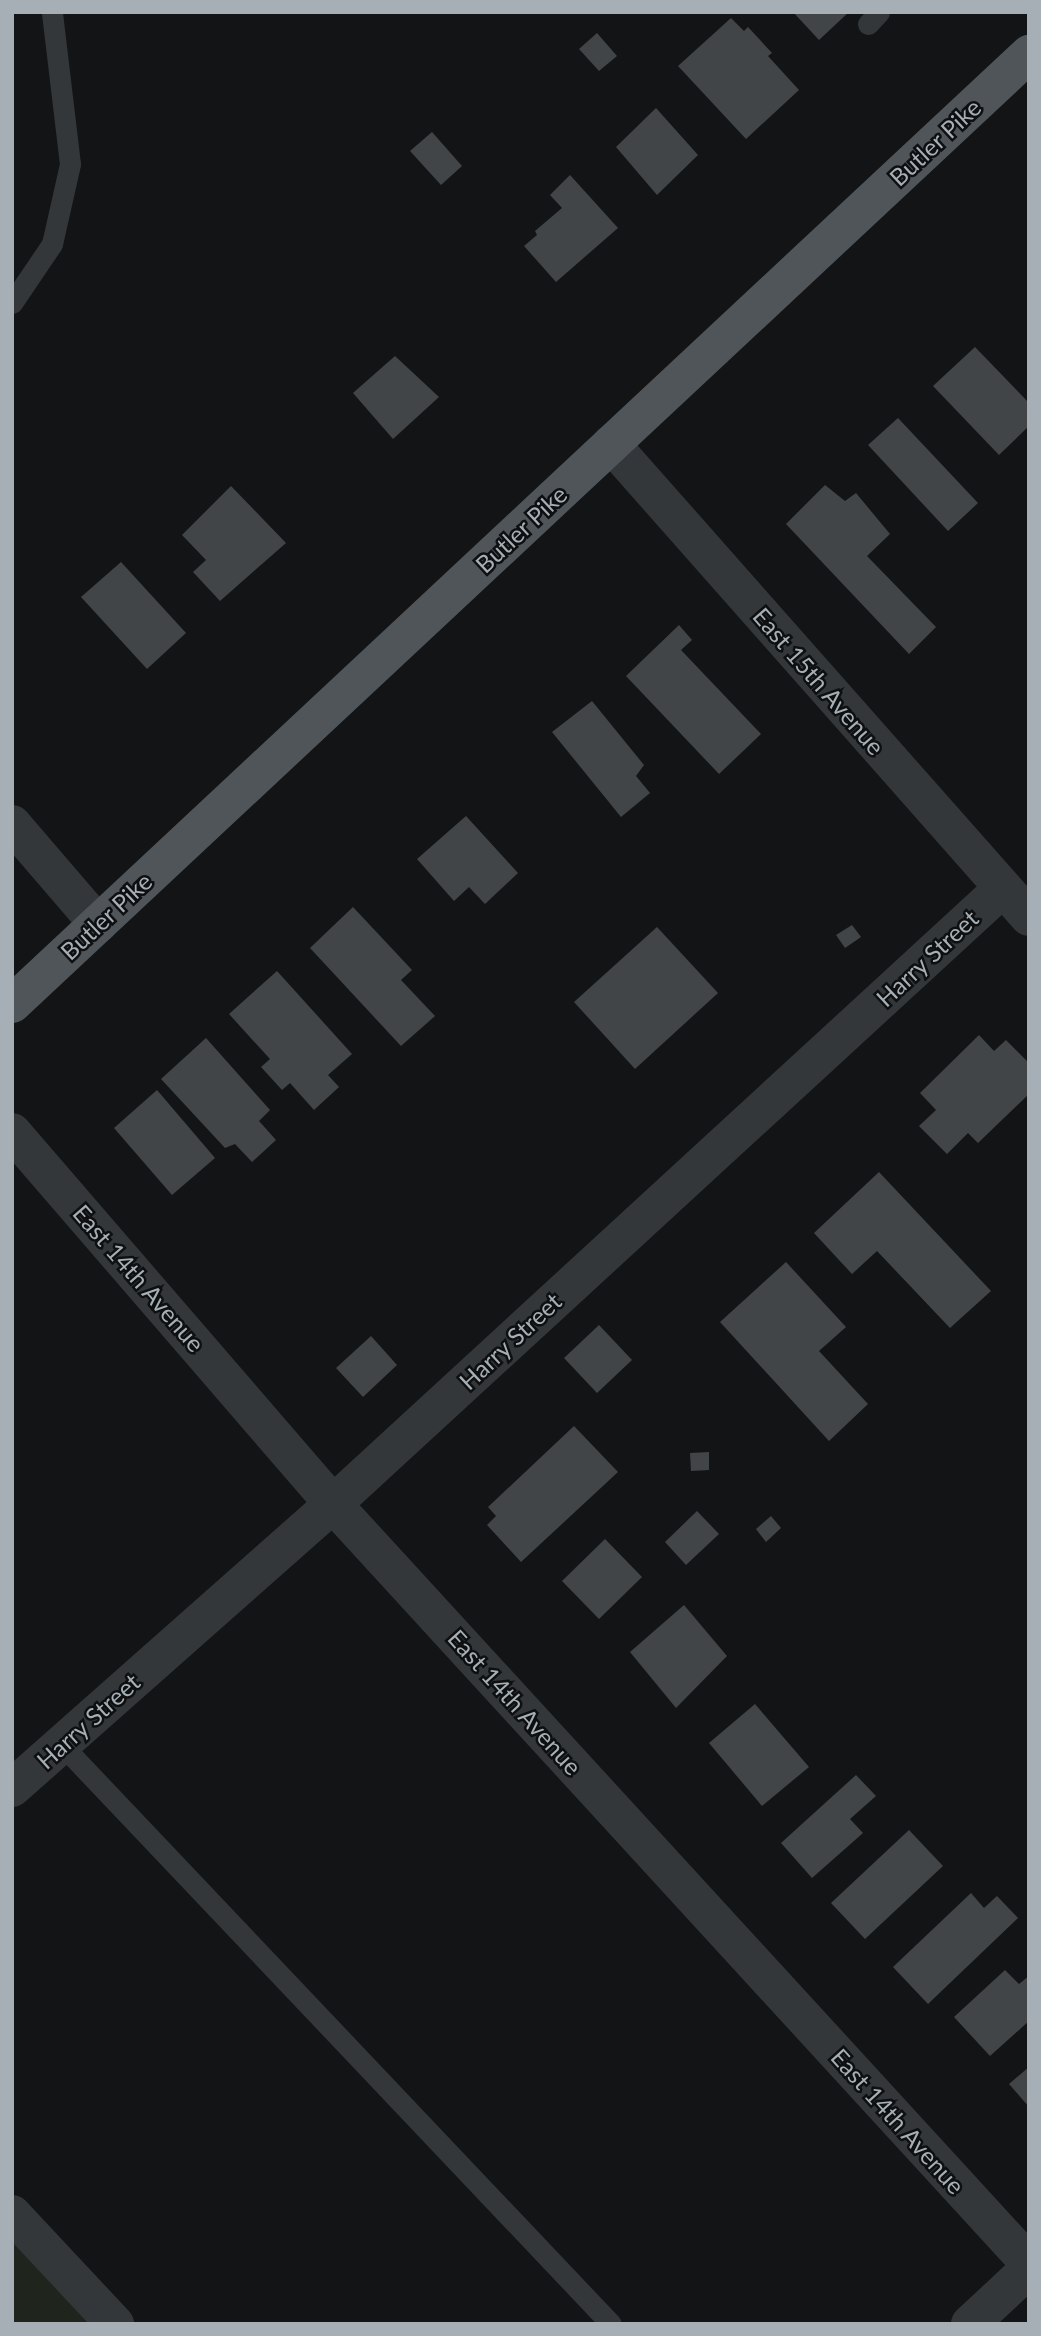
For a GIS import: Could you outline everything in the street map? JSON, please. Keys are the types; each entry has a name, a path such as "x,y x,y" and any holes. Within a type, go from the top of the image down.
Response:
{"main road":[{"name":"Butler Pike","path":"12,1004 1029,54"}],"street":[{"name":"East 15th Avenue","path":"611,444 1029,917"},
{"path":"12,824 98,924"},
{"name":"Harry Street","path":"12,1788 333,1504 1002,889"},
{"name":"East 14th Avenue","path":"12,1132 333,1504 1029,2266"},
{"path":"12,2214 115,2324"},
{"path":"970,2324 1029,2266"}],"lane":[{"path":"12,303 52,244 70,164 52,12"},
{"path":"61,1744 611,2324"}],"shaded area":[{"path":"12,2234 93,2324 12,2324"}],"building":[{"path":"793,12 849,12 819,40"},
{"path":"731,18 744,31 748,27 772,53 768,56 799,90 746,139 678,66"},
{"path":"597,33 617,56 599,71 579,49"},
{"path":"656,108 698,155 657,195 616,147"},
{"path":"432,132 462,166 441,185 410,151"},
{"path":"570,175 618,228 556,282 524,246 537,235 535,231 562,208 550,195"},
{"path":"975,347 1029,403 1029,426 999,455 933,386"},
{"path":"395,356 439,397 393,439 353,393"},
{"path":"898,418 978,503 948,531 868,445"},
{"path":"825,485 845,501 856,493 890,534 867,556 936,627 909,654 786,524"},
{"path":"231,486 286,543 220,601 193,572 206,560 182,535"},
{"path":"121,562 186,633 147,669 81,597"},
{"path":"679,625 692,640 681,650 761,734 719,774 626,676"},
{"path":"592,701 644,765 636,776 650,793 621,817 552,732"},
{"path":"466,816 518,873 485,904 469,887 454,901 417,859"},
{"path":"353,907 412,970 401,980 435,1016 401,1046 310,948"},
{"path":"852,925 861,937 845,948 836,935"},
{"path":"657,927 718,993 635,1069 574,1002"},
{"path":"277,971 352,1054 328,1075 339,1087 314,1110 290,1083 282,1090 261,1067 270,1059 229,1014"},
{"path":"979,1035 994,1051 1006,1040 1029,1063 1029,1094 978,1143 968,1133 947,1154 919,1126 936,1110 920,1093"},
{"path":"206,1038 270,1110 259,1121 276,1140 252,1162 235,1144 225,1148 161,1079"},
{"path":"157,1090 215,1158 172,1195 114,1128"},
{"path":"879,1172 991,1291 950,1328 877,1251 852,1274 814,1233"},
{"path":"786,1262 846,1327 819,1351 868,1404 829,1441 720,1322"},
{"path":"599,1325 632,1360 597,1393 564,1358"},
{"path":"371,1336 397,1365 363,1397 336,1368"},
{"path":"574,1426 618,1472 521,1562 487,1525 496,1516 488,1507"},
{"path":"709,1452 709,1470 691,1471 690,1453"},
{"path":"697,1511 719,1534 686,1565 665,1542"},
{"path":"771,1516 781,1528 766,1542 756,1529"},
{"path":"605,1539 642,1577 599,1619 562,1581"},
{"path":"684,1605 727,1656 676,1708 630,1652"},
{"path":"755,1704 809,1767 762,1806 709,1743"},
{"path":"856,1775 876,1796 850,1819 863,1833 812,1878 781,1843"},
{"path":"909,1830 943,1866 865,1939 831,1903"},
{"path":"971,1893 984,1908 997,1896 1018,1918 928,2004 893,1967"},
{"path":"1005,1970 1019,1984 1029,1976 1029,2021 990,2056 954,2017"},
{"path":"1029,2067 1029,2107 1009,2084"}]}
